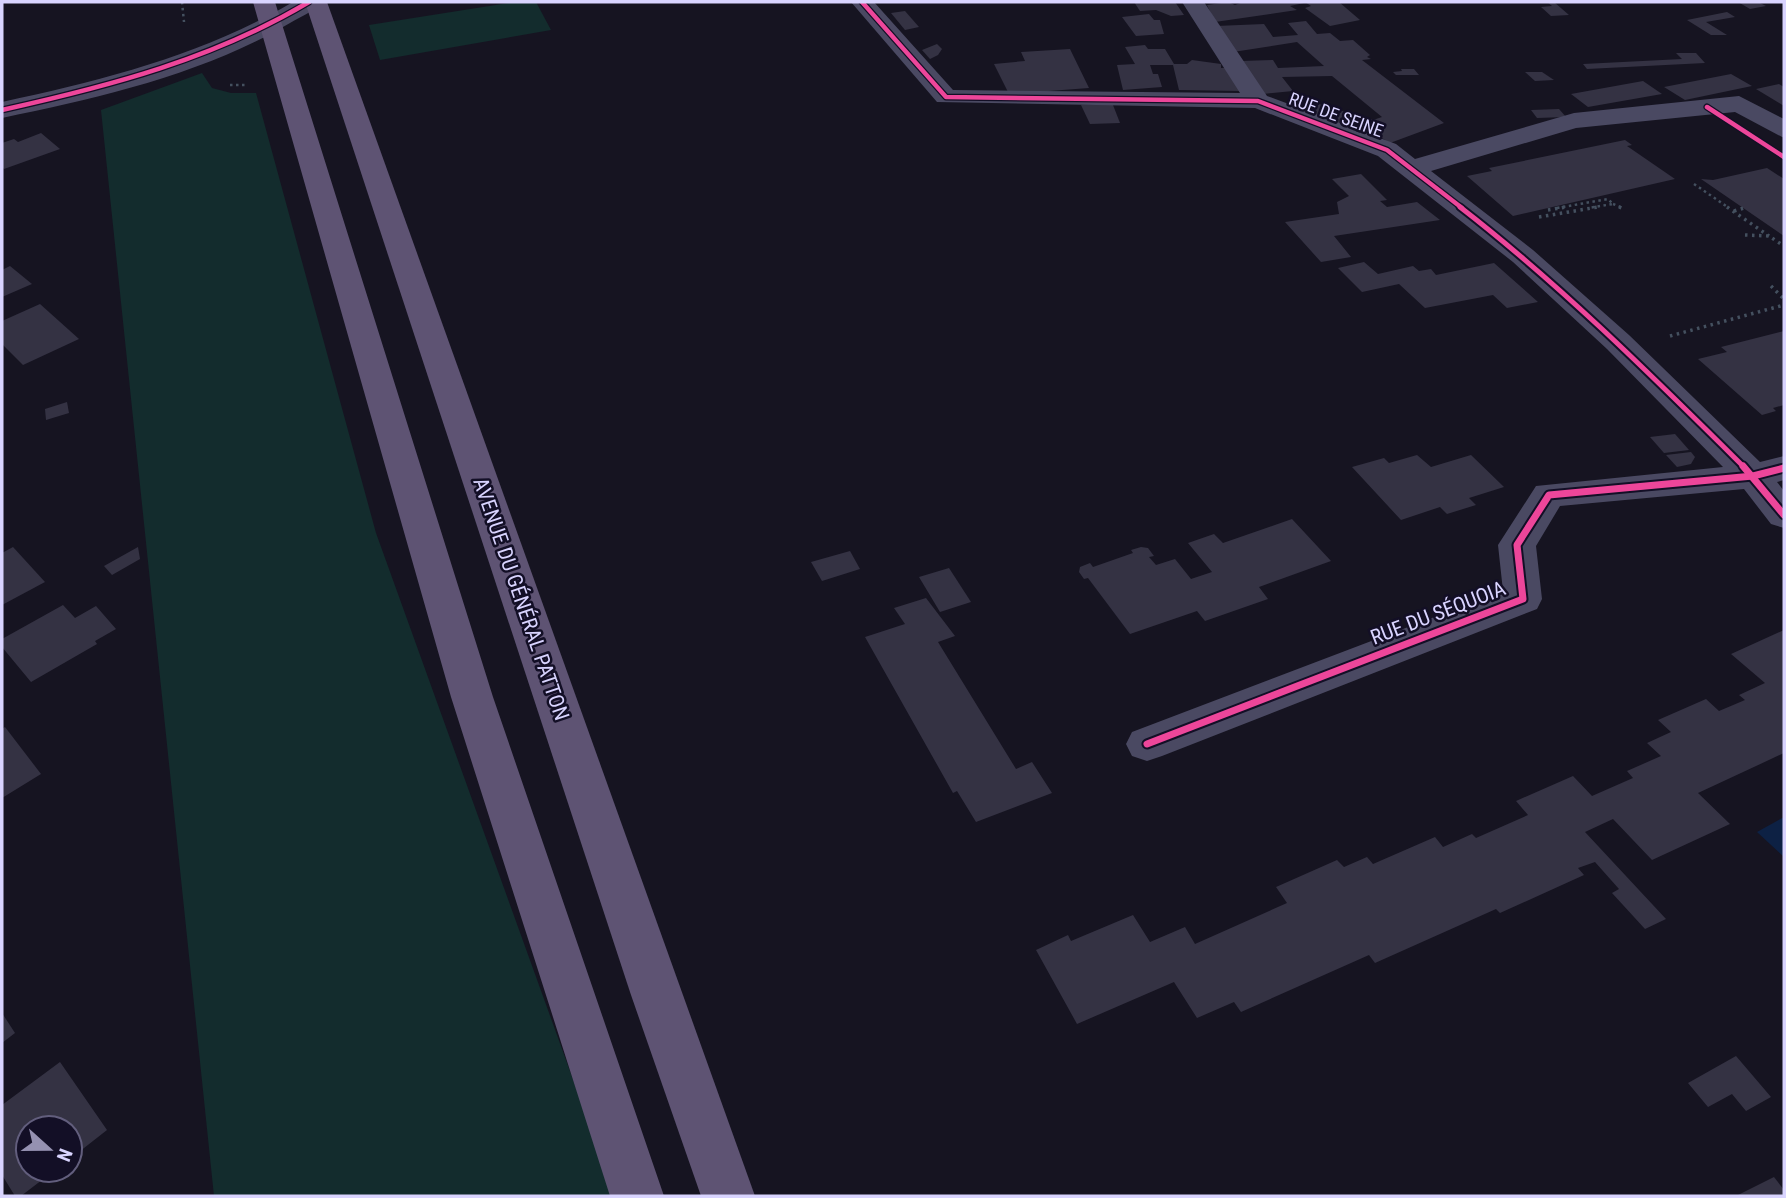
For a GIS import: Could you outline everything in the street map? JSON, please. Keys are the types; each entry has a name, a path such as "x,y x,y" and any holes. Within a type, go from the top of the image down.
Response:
{"main road":[{"path":"298,13 472,697 637,1196"},
{"name":"AVENUE DU GÉNÉRAL PATTON","path":"298,13 728,1196"}],"street":[{"name":"RUE DE SEINE","path":"862,2 946,97 1258,101 1387,150 1531,262 1618,342 1769,472 1784,515"},
{"path":"1194,2 1258,101"},
{"path":"2,110 101,88 182,62 298,13"},
{"path":"1411,169 1574,121 1707,107 1740,104 1784,130"},
{"path":"1707,107 1784,157"},
{"name":"RUE DU SÉQUOIA","path":"1147,744 1523,599 1517,545 1549,495 1769,472"}],"path":[{"path":"1695,184 1784,246"},
{"path":"1548,210 1608,199"},
{"path":"1613,204 1624,209"},
{"path":"1733,211 1744,208"},
{"path":"1745,234 1769,236"},
{"path":"1771,286 1784,299"},
{"path":"1665,337 1784,305"}],"green space":[{"path":"514,2 536,2 551,30 380,60 369,25"},
{"path":"202,73 212,88 231,93 256,93 376,533 615,1196 214,1196 101,110"}],"water":[{"path":"1784,817 1784,857 1757,832"}],"building":[{"path":"1134,2 1175,2 1184,15 1171,16 1156,10 1140,11"},
{"path":"1228,2 1235,5 1243,2 1304,3 1290,6 1297,10 1215,22 1207,5"},
{"path":"1305,2 1339,2 1360,20 1330,26 1305,8 1311,6"},
{"path":"1547,2 1554,2 1569,15 1551,16 1541,7 1552,6"},
{"path":"1738,2 1758,2 1766,6 1750,9"},
{"path":"905,11 919,27 905,30 891,13"},
{"path":"1727,12 1735,17 1706,22 1727,35 1711,35 1687,20"},
{"path":"1149,14 1154,20 1160,20 1164,34 1136,36 1122,17"},
{"path":"1306,21 1317,34 1330,33 1340,41 1353,40 1370,55 1367,57 1371,59 1362,60 1444,123 1390,143 1377,135 1369,136 1287,106 1319,104 1373,120 1382,117 1332,76 1282,77 1293,91 1263,94 1241,61 1273,60 1278,68 1324,66 1297,42 1233,52 1216,26 1264,24 1273,37 1298,35 1288,23"},
{"path":"937,44 942,49 930,59 922,50"},
{"path":"1145,45 1148,49 1165,49 1174,64 1187,64 1192,60 1221,64 1221,68 1228,68 1241,91 1179,90 1173,65 1150,65 1153,74 1158,74 1162,87 1123,90 1117,65 1135,64 1125,47"},
{"path":"1070,49 1089,88 1009,94 994,64 1025,61 1021,52"},
{"path":"1676,53 1696,53 1705,63 1587,69 1583,64 1682,59"},
{"path":"1401,69 1414,69 1419,75 1396,75 1393,72 1402,71"},
{"path":"1525,72 1542,72 1554,80 1535,81"},
{"path":"1731,74 1752,86 1685,100 1664,87"},
{"path":"1643,81 1662,94 1588,107 1571,94"},
{"path":"1779,84 1784,87 1784,106 1756,89"},
{"path":"1081,105 1113,105 1120,123 1090,124"},
{"path":"1559,109 1566,117 1537,118 1531,110"},
{"path":"41,133 60,149 4,169 2,167 2,143 14,139 18,142"},
{"path":"1625,140 1632,145 1627,146 1675,179 1513,216 1467,176 1492,171 1489,168"},
{"path":"1767,168 1784,179 1784,236 1701,179 1713,180"},
{"path":"1361,174 1387,200 1380,201 1387,207 1417,202 1440,220 1334,236 1351,257 1321,262 1285,222 1339,214 1337,202 1349,196 1332,179"},
{"path":"1364,262 1378,274 1413,266 1419,271 1431,269 1436,275 1494,263 1538,302 1507,308 1493,295 1425,308 1399,284 1362,292 1338,268"},
{"path":"10,266 32,284 2,297 2,270"},
{"path":"40,304 79,339 23,365 2,344 2,321"},
{"path":"1784,331 1784,405 1773,408 1776,411 1762,415 1698,359 1727,352 1721,347"},
{"path":"67,402 69,413 46,420 45,409"},
{"path":"1675,434 1689,450 1664,453 1650,437"},
{"path":"1691,452 1695,457 1691,464 1677,467 1666,455"},
{"path":"1417,455 1431,467 1471,455 1504,487 1469,498 1476,505 1447,514 1440,507 1401,520 1352,467 1384,458 1389,463"},
{"path":"1292,519 1331,561 1259,587 1268,599 1205,621 1197,611 1130,634 1088,578 1084,579 1079,572 1080,567 1090,563 1093,567 1133,553 1131,550 1141,547 1148,548 1154,556 1149,557 1156,565 1175,559 1191,579 1212,572 1188,543 1214,534 1223,543"},
{"path":"13,547 45,582 2,605 2,553"},
{"path":"138,547 140,559 112,575 104,566"},
{"path":"850,551 860,569 822,581 811,562"},
{"path":"949,568 971,602 940,612 919,577"},
{"path":"926,598 955,636 938,642 1016,769 1032,762 1052,793 976,822 957,791 953,793 865,637 905,624 894,608"},
{"path":"63,605 75,618 96,606 116,629 95,641 97,644 31,682 2,647 2,639"},
{"path":"1784,630 1784,753 1698,793 1730,824 1652,860 1613,819 1585,832 1666,919 1645,929 1612,893 1619,889 1595,862 1578,868 1584,875 1500,913 1496,909 1375,963 1369,955 1241,1012 1234,1002 1197,1018 1174,982 1077,1024 1036,950 1068,935 1071,941 1133,915 1150,942 1185,927 1195,944 1287,903 1276,887 1337,860 1344,867 1367,857 1373,864 1435,837 1443,847 1472,834 1476,838 1528,815 1516,801 1573,776 1592,796 1633,778 1627,771 1661,756 1647,743 1671,732 1658,720 1706,699 1719,711 1745,700 1739,695 1765,683 1731,654"},
{"path":"5,727 41,774 2,798 2,729"},
{"path":"2,1013 15,1033 2,1043"},
{"path":"1736,1056 1771,1097 1746,1111 1732,1094 1708,1107 1688,1083"},
{"path":"60,1062 107,1130 84,1148 84,1114 14,1114 14,1184 37,1184 21,1196 15,1196 2,1175 2,1105"},
{"path":"1774,1177 1784,1190 1784,1196 1736,1196"}],"cycle path":[{"path":"2,110 160,70 237,41 309,2"},
{"path":"862,2 946,97 1258,101 1387,150 1523,256 1618,342 1753,476 1784,515"},
{"path":"1707,107 1784,157"},
{"path":"1147,744 1523,599 1517,545 1549,495 1753,476 1784,468"}]}
